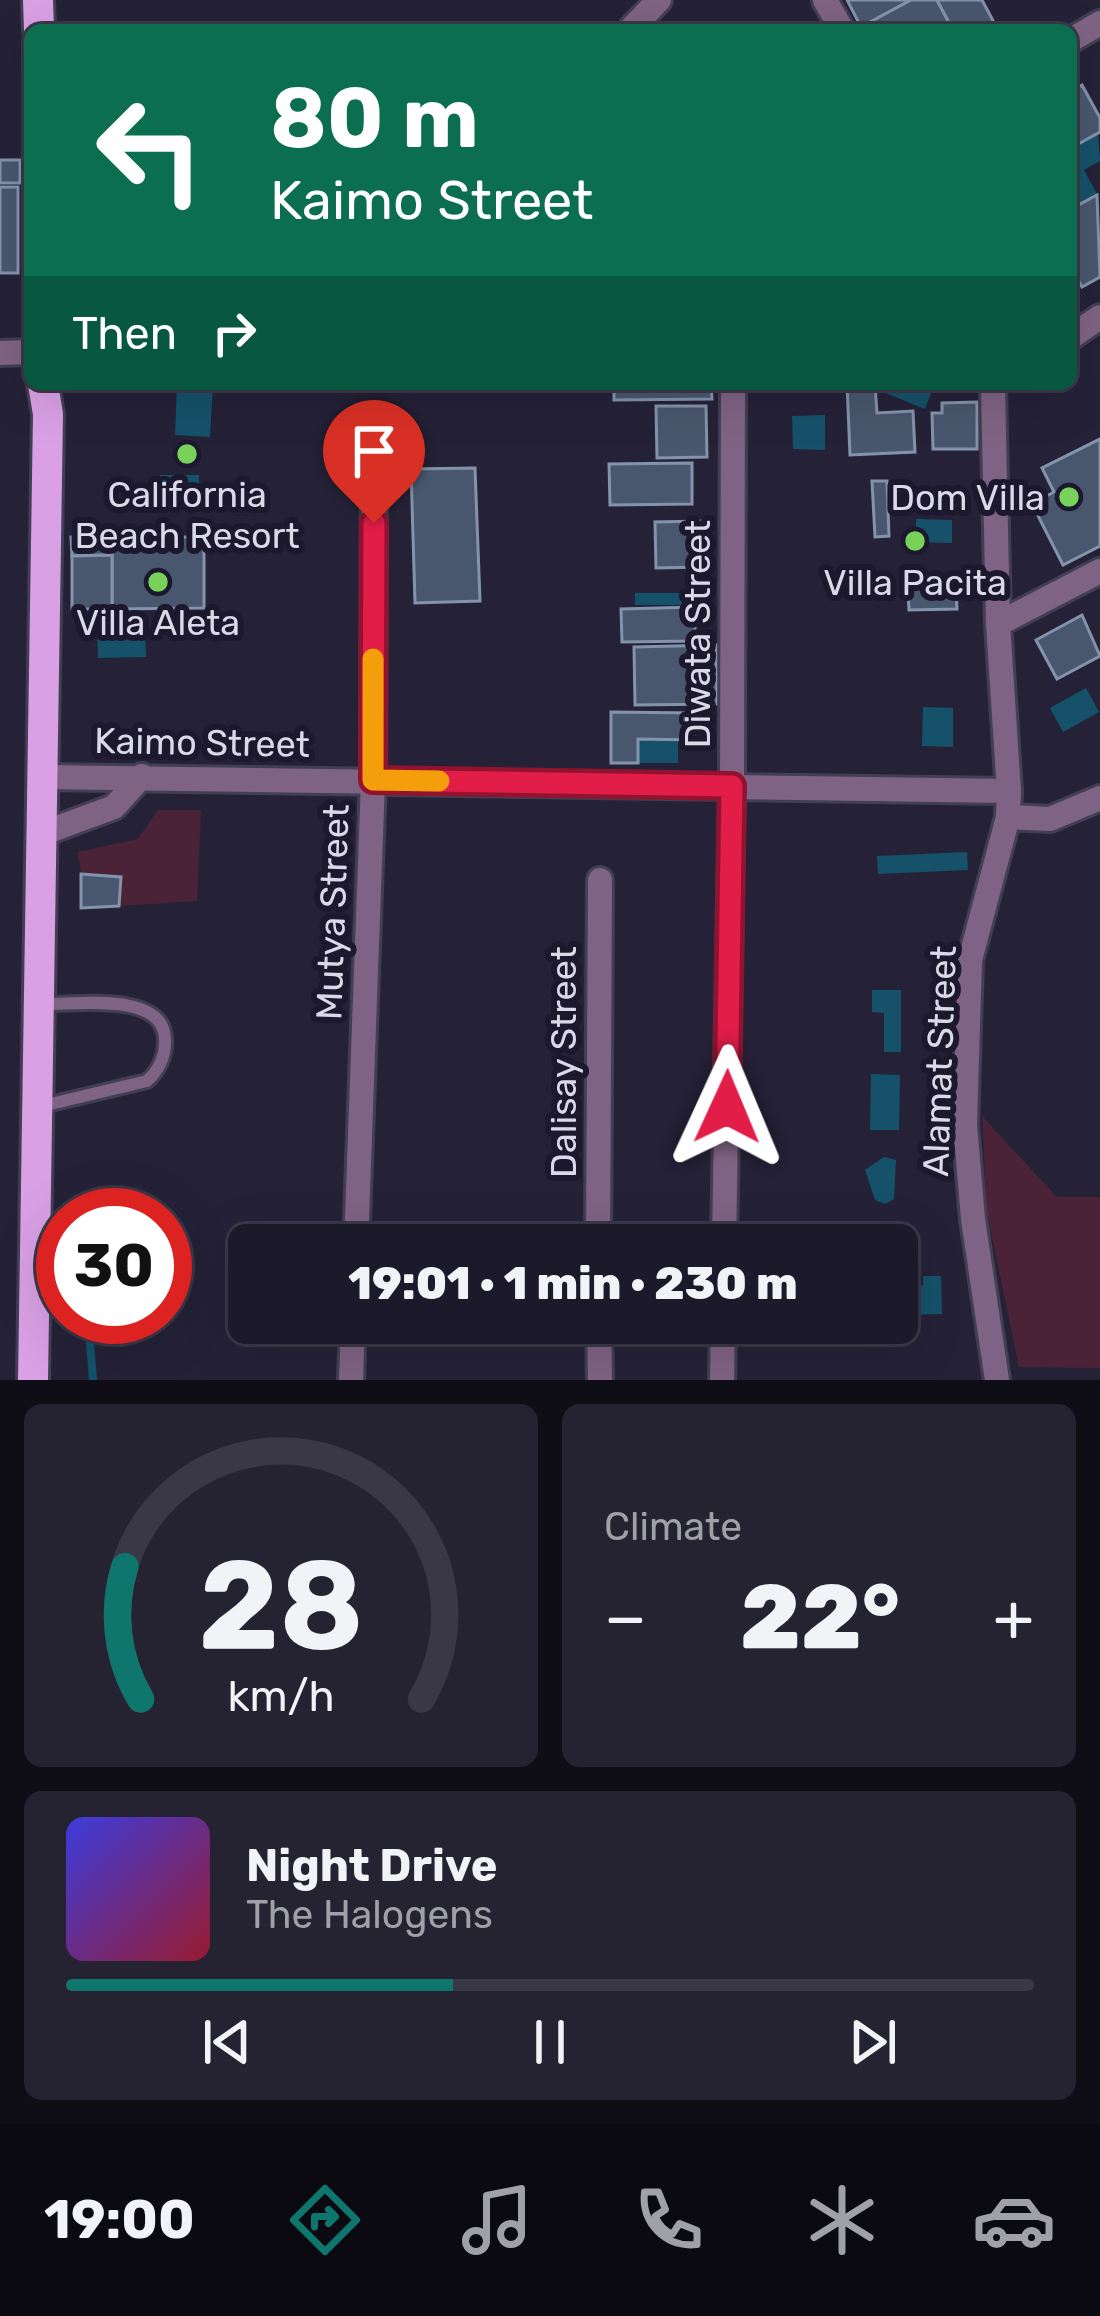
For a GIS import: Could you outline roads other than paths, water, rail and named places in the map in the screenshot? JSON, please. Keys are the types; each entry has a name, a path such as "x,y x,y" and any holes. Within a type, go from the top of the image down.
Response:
{"main road":[{"path":"33,1380 48,414 44,390"}],"street":[{"path":"636,24 659,0"},
{"name":"Diwata Street","path":"724,1224 733,390"},
{"name":"Alamat Street","path":"992,390 1008,804 970,960 965,1124 973,1219 997,1380"},
{"name":"Mutya Street","path":"357,1224 373,780 374,437"},
{"path":"998,624 1100,571"},
{"path":"41,834 114,807 142,776"},
{"name":"Kaimo Street","path":"42,777 732,786 1008,804 1050,819 1100,798"},
{"name":"Dalisay Street","path":"598,1224 600,880"},
{"path":"351,1380 352,1344"},
{"path":"599,1344 600,1380"},
{"path":"722,1380 723,1344"}],"lane":[{"path":"37,1107 135,1087 158,1071 165,1046 164,1031 150,1010 134,1005 39,1004"}],"water":[{"path":"1098,133 1100,161 1084,170 1097,194 1077,206 1077,145"},
{"path":"177,390 213,390 210,437 175,435"},
{"path":"884,390 932,390 925,409"},
{"path":"825,415 825,450 793,449 792,416"},
{"path":"160,475 199,475 199,495 160,495"},
{"path":"916,519 952,520 952,543 916,542"},
{"path":"635,593 707,593 707,605 635,605"},
{"path":"145,625 146,657 98,658 97,626"},
{"path":"1086,688 1099,712 1063,732 1050,708"},
{"path":"923,707 953,708 953,747 922,746"},
{"path":"638,739 678,740 678,763 638,763"},
{"path":"967,852 968,870 878,874 877,856"},
{"path":"872,990 901,990 901,1052 884,1052 884,1013 872,1012"},
{"path":"871,1074 900,1075 899,1130 870,1130"},
{"path":"884,1157 896,1160 894,1199 885,1204 875,1200 865,1170"},
{"path":"923,1276 941,1276 942,1314 918,1315 918,1285 923,1285"}],"waterway":[{"path":"90,1344 93,1380"}],"place":[{"name":"California Beach Resort","path":"187,454"},
{"name":"Dom Villa","path":"1069,497"},
{"name":"Villa Pacita","path":"915,541"},
{"name":"Villa Aleta","path":"158,582"}]}
